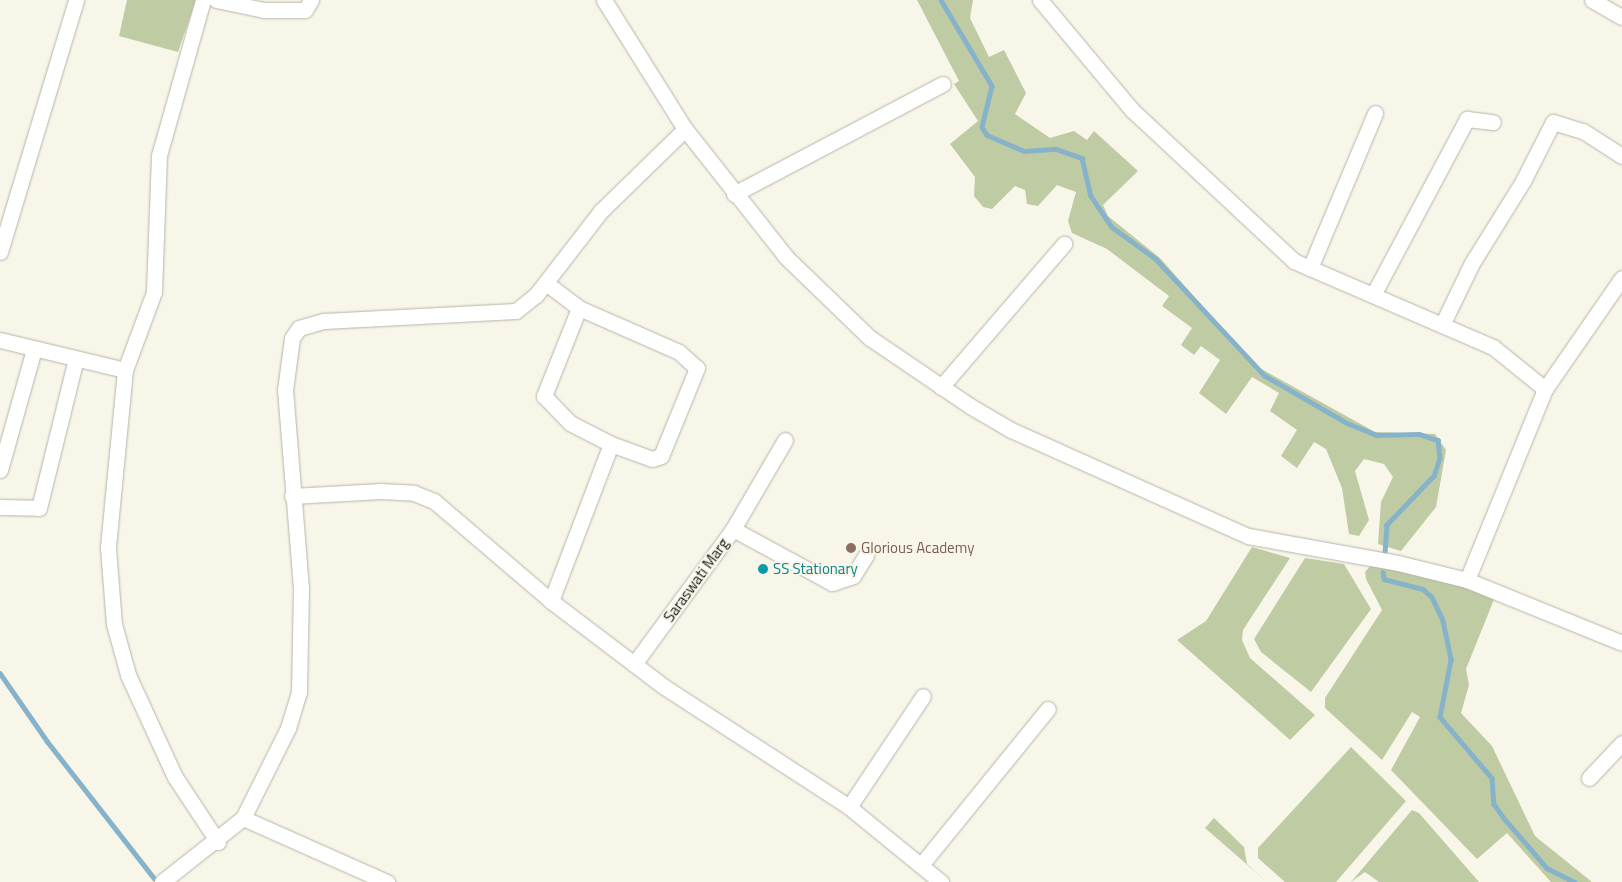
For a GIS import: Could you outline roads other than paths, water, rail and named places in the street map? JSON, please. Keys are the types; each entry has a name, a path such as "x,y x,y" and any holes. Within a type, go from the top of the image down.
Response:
{"street":[{"path":"0,252 76,0"},
{"path":"202,0 159,155 154,292 125,370 108,524 114,624 148,725 174,777 218,842"},
{"path":"216,0 264,10 306,10 311,0"},
{"path":"604,0 685,129 734,194 786,257 836,308 870,338 942,387 1011,430 1248,536 1398,562 1468,580 1622,643"},
{"path":"1040,0 1132,110 1294,261 1493,347 1545,389"},
{"path":"1592,0 1622,17"},
{"path":"734,194 943,84"},
{"path":"1310,268 1376,113"},
{"path":"1372,295 1467,119 1493,122"},
{"path":"1442,325 1472,263 1523,181 1553,122 1584,131 1622,156"},
{"path":"162,882 218,842 244,818 288,728 302,676 301,588 292,496 285,390 288,348 299,328 324,321 502,314 527,304 546,283 601,211 685,129"},
{"path":"942,387 1064,244"},
{"path":"1468,580 1545,389 1622,278"},
{"path":"546,283 579,308 679,352 697,368 661,456 652,459 610,444 570,423 544,396 579,308"},
{"path":"0,340 125,370"},
{"path":"0,470 5,437 34,349"},
{"path":"0,507 39,508 76,358"},
{"path":"733,529 785,440"},
{"path":"551,601 610,444"},
{"path":"292,496 381,491 414,493 434,501 551,601 634,664 849,807 942,882"},
{"name":"Saraswati Marg","path":"634,664 733,529 832,583 853,576 866,554"},
{"path":"849,807 922,696"},
{"path":"921,865 1048,709"},
{"path":"1589,778 1622,743"},
{"path":"244,818 387,882"}],"waterway":[{"path":"941,0 992,86 982,127 987,135 1024,151 1056,149 1082,158 1091,196 1112,227 1156,259 1264,375 1347,423 1377,435 1419,434 1438,440 1440,458 1434,476 1387,525 1385,551"},
{"path":"1383,572 1384,579 1423,589 1432,597 1443,621 1451,660 1440,717 1492,778 1494,804 1503,817 1547,868 1575,882"},
{"path":"0,673 47,741 154,878"}],"place":[{"name":"Glorious Academy","path":"851,548"},
{"name":"SS Stationary","path":"763,569"}]}
